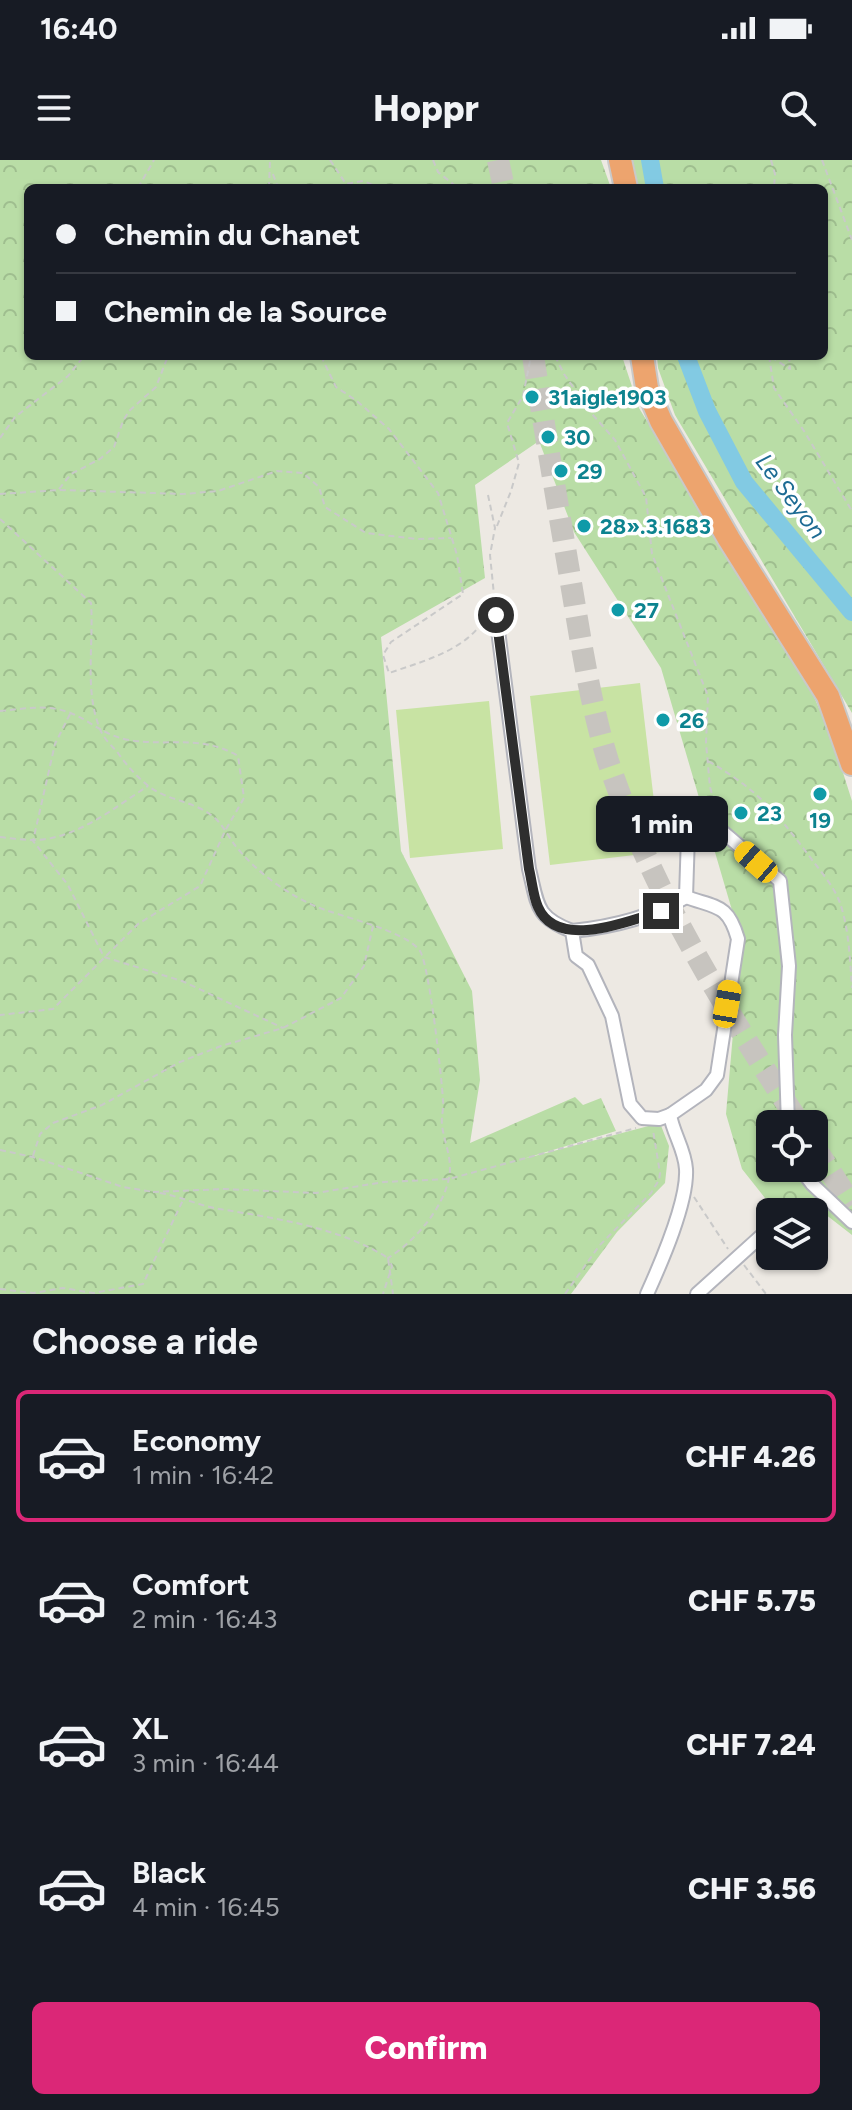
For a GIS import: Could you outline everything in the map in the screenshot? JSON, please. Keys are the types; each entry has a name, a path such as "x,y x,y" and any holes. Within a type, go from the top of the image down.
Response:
{"highway":[{"path":"620,160 625,184"},
{"path":"643,360 647,388 661,421 729,539 821,683 835,711 852,764"}],"street":[{"path":"496,615 529,869 538,909 553,924 572,931 608,927 661,911 686,897 723,909 732,920 738,939 717,1075 706,1090 670,1115 659,1119 646,1118 630,1104 612,1016 588,965 576,956 572,931"},
{"path":"686,897 688,835 702,826 723,832 780,881 789,966 785,1035 788,1110"},
{"path":"647,1294 662,1261 685,1188 684,1159 670,1115"},
{"path":"810,1182 852,1222"},
{"path":"697,1294 756,1241"}],"path":[{"path":"140,184 154,160"},
{"path":"270,160 277,184"},
{"path":"330,160 346,184 363,181 371,184"},
{"path":"433,160 438,172 453,184"},
{"path":"771,160 774,184"},
{"path":"822,160 852,240"},
{"path":"270,184 272,171"},
{"path":"0,438 15,417 68,376 81,360"},
{"path":"59,490 71,474 100,459 114,447 123,421 156,387 166,360"},
{"path":"323,360 336,387 389,429 438,493 452,538 463,594 391,642 383,655 389,673 425,661 476,634 489,610 496,615"},
{"path":"496,615 490,555 495,528 518,470 519,456 507,423 523,396 530,360"},
{"path":"557,360 592,414 615,440 646,497 652,554 708,696 707,760 710,787 723,832"},
{"path":"770,360 774,388 852,511"},
{"path":"775,360 790,369 789,360"},
{"path":"0,494 59,490 183,494 218,491 277,471 303,473 319,487 325,507 366,533 417,539 452,538"},
{"path":"488,495 495,528"},
{"path":"0,519 91,603 91,694 101,731 148,786 161,794 189,801 216,819 237,849 259,871 284,888 313,905 403,938 420,951 427,972 443,1102 442,1124 451,1162 449,1179 430,1218 402,1249 388,1258"},
{"path":"0,711 46,706 71,713 101,731 130,740 219,745 238,756 244,798 200,886 138,924 53,1009 0,1015"},
{"path":"33,841 55,744 71,713"},
{"path":"707,760 757,793 826,877 840,902 852,988"},
{"path":"0,837 33,841 63,835 107,813 148,786"},
{"path":"33,841 68,885 104,957 182,981 283,1028"},
{"path":"33,1157 40,1134 53,1123 102,1105 180,1062 283,1028 341,998 364,966 373,926"},
{"path":"153,1192 224,1189 316,1193 384,1182 449,1179 641,1127 646,1118"},
{"path":"565,1294 599,1246 651,1193 659,1180 660,1173 646,1118"},
{"path":"0,1150 33,1157 123,1187 255,1214 327,1232 370,1247 388,1258 392,1266 383,1294"},
{"path":"685,1188 736,1259 766,1294"},
{"path":"0,1289 33,1293 63,1288 93,1293 143,1284 183,1199"},
{"path":"390,1275 393,1294"}],"green space":[{"path":"0,160 601,160 610,184 24,184 24,360 623,360 639,408 811,690 832,738 852,801 852,1235 828,1216 828,1198 765,1198 742,1169 726,1114 741,941 661,668 574,532 539,441 475,485 485,578 381,637 401,851 472,991 480,1080 470,1143 575,1097 583,1105 601,1098 616,1131 523,1159 660,1123 669,1146 665,1183 617,1232 571,1294 0,1294"},
{"path":"632,160 852,160 852,713 675,415 657,360 828,360 828,184 637,184"},
{"path":"640,683 660,852 550,865 530,696"},
{"path":"489,701 503,849 410,858 396,710"}],"waterway":[{"name":"Le Seyon","path":"650,160 654,184"},
{"name":"Le Seyon","path":"688,360 707,411 744,482 852,612"}],"tunnel":[{"path":"498,160 503,184"},
{"path":"534,360 586,672 608,761 668,903 718,993 791,1110"},
{"path":"828,1168 852,1205"}],"place":[{"name":"31aigle1903","path":"532,397"},
{"name":"30","path":"548,437"},
{"name":"29","path":"561,471"},
{"name":"28».3.1683","path":"584,526"},
{"name":"27","path":"618,610"},
{"name":"26","path":"663,720"},
{"name":"19","path":"820,794"},
{"name":"23","path":"741,813"}],"route":[{"path":"496,615 529,869 538,909 553,924 572,931 608,927 661,911"}]}
